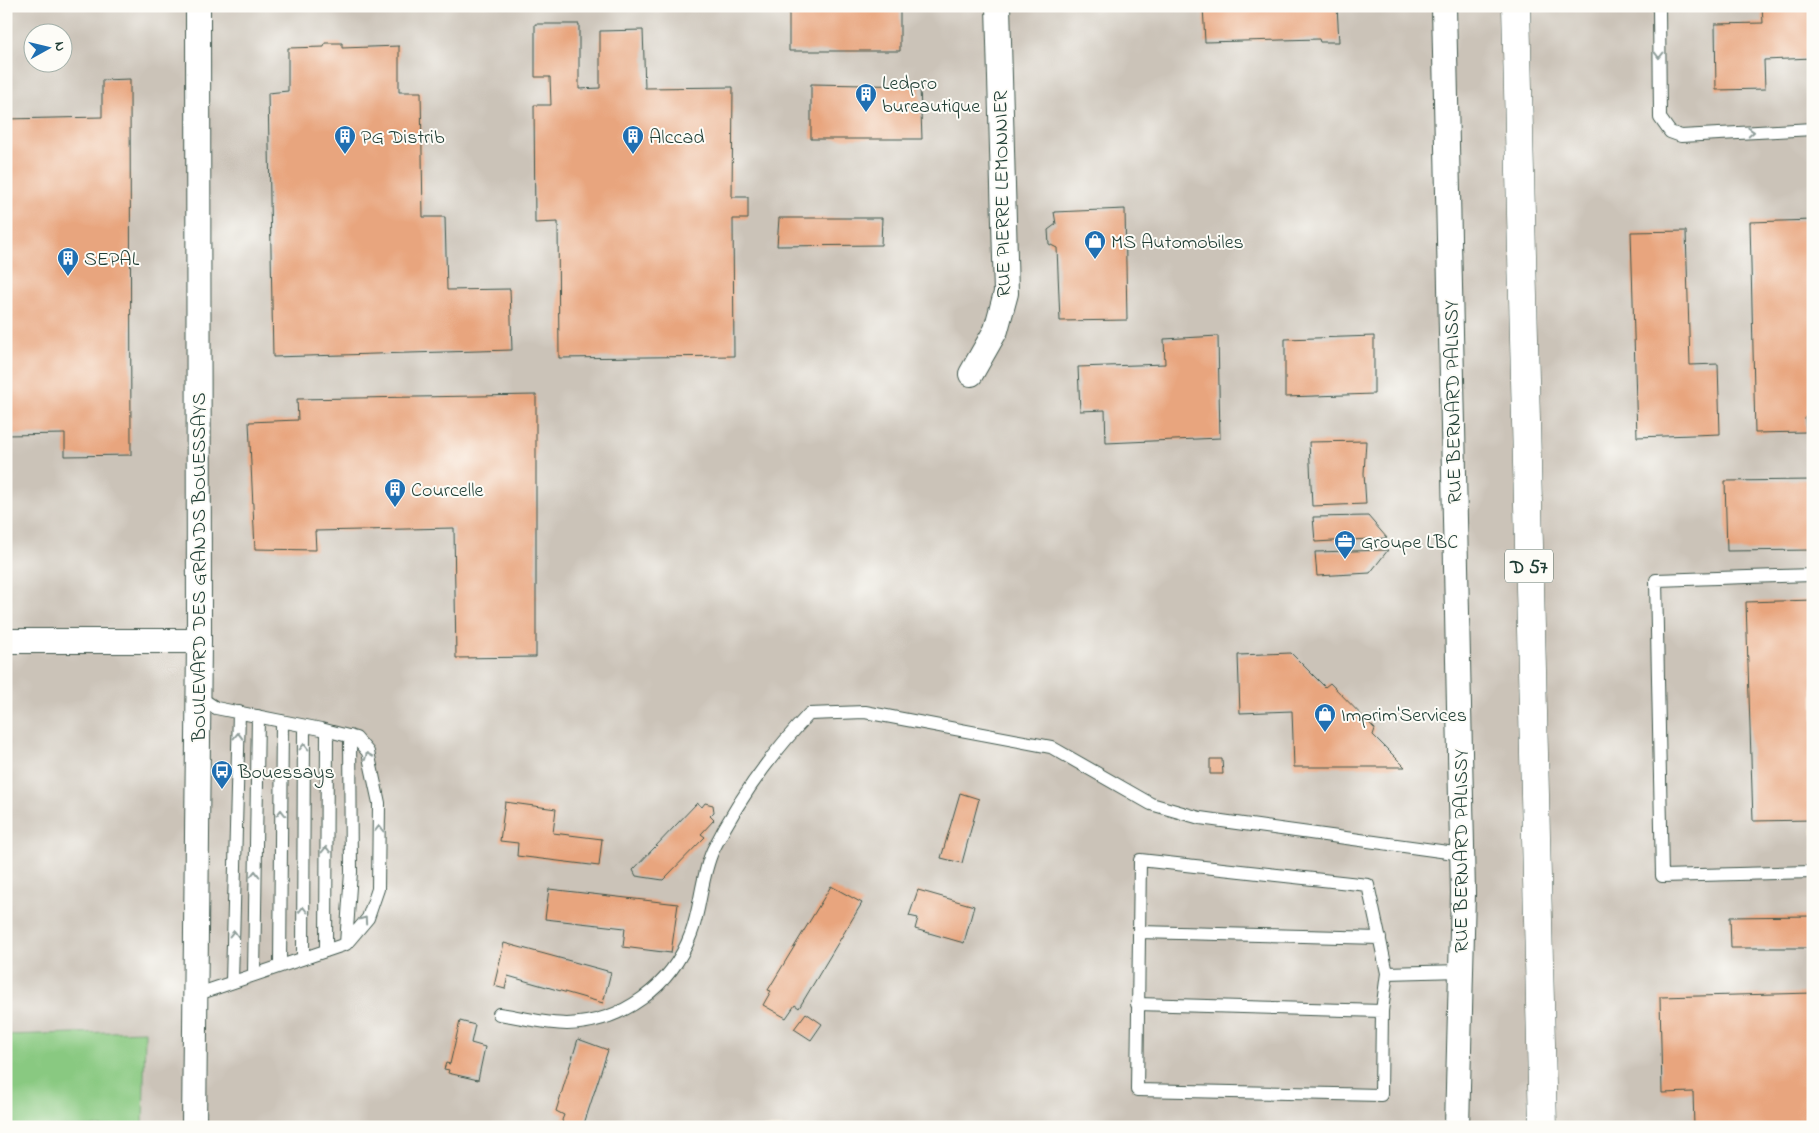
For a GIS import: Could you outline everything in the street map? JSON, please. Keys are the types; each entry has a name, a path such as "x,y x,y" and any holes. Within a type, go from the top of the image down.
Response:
{"main road":[{"name":"D 57","path":"1516,6 1543,1127"}],"street":[{"name":"BOULEVARD DES GRANDS BOUESSAYS","path":"194,1127 199,697 198,6"},
{"name":"RUE PIERRE LEMONNIER","path":"971,374 996,330 1006,293 998,6"},
{"name":"RUE BERNARD PALISSY","path":"1444,6 1462,854 1457,1127"},
{"path":"6,641 199,641"}],"lane":[{"path":"1659,6 1660,118 1670,132 1681,136 1813,129"},
{"path":"1813,575 1656,580 1662,876 1813,872"},
{"path":"195,995 346,944 368,918 378,889 379,803 368,752 356,738 216,708 199,697"},
{"path":"232,982 239,712"},
{"path":"499,1014 566,1024 604,1019 645,999 676,966 691,934 712,852 755,778 808,714 865,712 1051,747 1151,804 1200,818 1462,854"},
{"path":"254,975 258,716"},
{"path":"280,966 282,721"},
{"path":"303,958 304,726"},
{"path":"326,951 327,731"},
{"path":"346,944 351,872 350,736"},
{"path":"1140,860 1368,885 1380,938 1387,973 1382,1011 1381,1095 1137,1090 1140,860"},
{"path":"1139,932 1380,938"},
{"path":"1387,973 1461,970"},
{"path":"1137,1004 1382,1011"}],"shaded area":[{"path":"6,6 1813,6 1813,1127 143,1127 144,1031 6,1035"}],"green space":[{"path":"145,1031 143,1127 6,1127 6,1035"}],"building":[{"path":"789,6 900,6 900,51 789,51"},
{"path":"1203,6 1337,6 1339,42 1320,42 1319,39 1205,42"},
{"path":"1762,6 1813,6 1813,58 1764,60 1765,89 1716,90 1715,24 1763,23"},
{"name":"Alccad","path":"535,24 579,24 579,89 600,88 600,31 643,30 645,88 733,87 732,197 748,197 748,219 733,219 734,356 559,358 558,222 535,223 534,105 551,105 550,77 535,77"},
{"name":"PG Distrib","path":"325,43 342,43 342,48 399,46 399,92 421,92 423,217 445,217 447,290 510,289 512,350 273,357 268,93 288,91 288,48 324,47"},
{"name":"SEPAL","path":"130,79 131,455 65,456 65,434 6,435 6,119 102,117 102,80"},
{"name":"Ledpro bureautique","path":"811,84 920,86 922,139 811,139"},
{"path":"1125,209 1127,320 1060,321 1057,248 1049,244 1048,230 1056,224 1054,212"},
{"path":"779,218 882,218 881,245 777,246"},
{"path":"1813,220 1813,417 1805,417 1806,432 1755,433 1750,222"},
{"path":"1686,231 1690,365 1718,364 1720,434 1637,437 1631,232"},
{"path":"1218,336 1220,438 1106,443 1105,410 1080,411 1078,367 1165,364 1164,339"},
{"path":"1374,336 1374,394 1285,397 1285,339"},
{"name":"Courcelle","path":"536,395 536,657 456,658 454,528 315,531 316,550 255,549 249,422 298,420 297,399"},
{"path":"1366,441 1364,473 1366,504 1312,506 1309,442"},
{"path":"1813,480 1813,550 1727,551 1725,481"},
{"path":"1368,516 1387,538 1315,542 1313,517"},
{"path":"1388,550 1370,573 1317,576 1315,552"},
{"path":"1813,600 1813,820 1753,821 1746,602"},
{"path":"1291,653 1325,687 1330,683 1375,729 1373,735 1405,767 1294,767 1292,711 1240,713 1238,655"},
{"path":"1210,759 1222,759 1223,774 1210,774"},
{"path":"960,793 979,799 962,863 941,858"},
{"path":"505,802 556,809 553,833 602,839 599,866 517,856 518,843 500,841"},
{"path":"697,803 702,807 705,803 713,805 714,812 710,816 714,820 701,834 705,837 663,880 636,876 633,870"},
{"path":"831,886 862,903 799,1008 795,1005 786,1018 763,1005 771,991 768,990"},
{"path":"549,889 678,904 671,953 623,947 625,928 545,919"},
{"path":"918,890 974,906 964,943 915,929 918,918 909,916"},
{"path":"1813,916 1813,948 1731,948 1730,917"},
{"path":"504,943 611,972 603,1003 508,976 505,989 494,986"},
{"path":"1813,993 1813,1127 1694,1127 1693,1092 1662,1093 1660,997"},
{"path":"806,1013 822,1024 811,1040 794,1029"},
{"path":"460,1021 475,1025 471,1043 485,1047 478,1080 448,1073 449,1070 444,1069 446,1063 450,1064"},
{"path":"578,1039 608,1050 583,1127 564,1127 562,1120 564,1115 556,1111"}],"place":[{"name":"Ledpro bureautique","path":"866,113"},
{"name":"PG Distrib","path":"345,155"},
{"name":"Alccad","path":"633,155"},
{"name":"MS Automobiles","path":"1095,260"},
{"name":"SEPAL","path":"68,277"},
{"name":"Courcelle","path":"395,508"},
{"name":"Groupe LBC","path":"1345,560"},
{"name":"Imprim'Services","path":"1325,733"},
{"name":"Bouessays","path":"222,790"}]}
